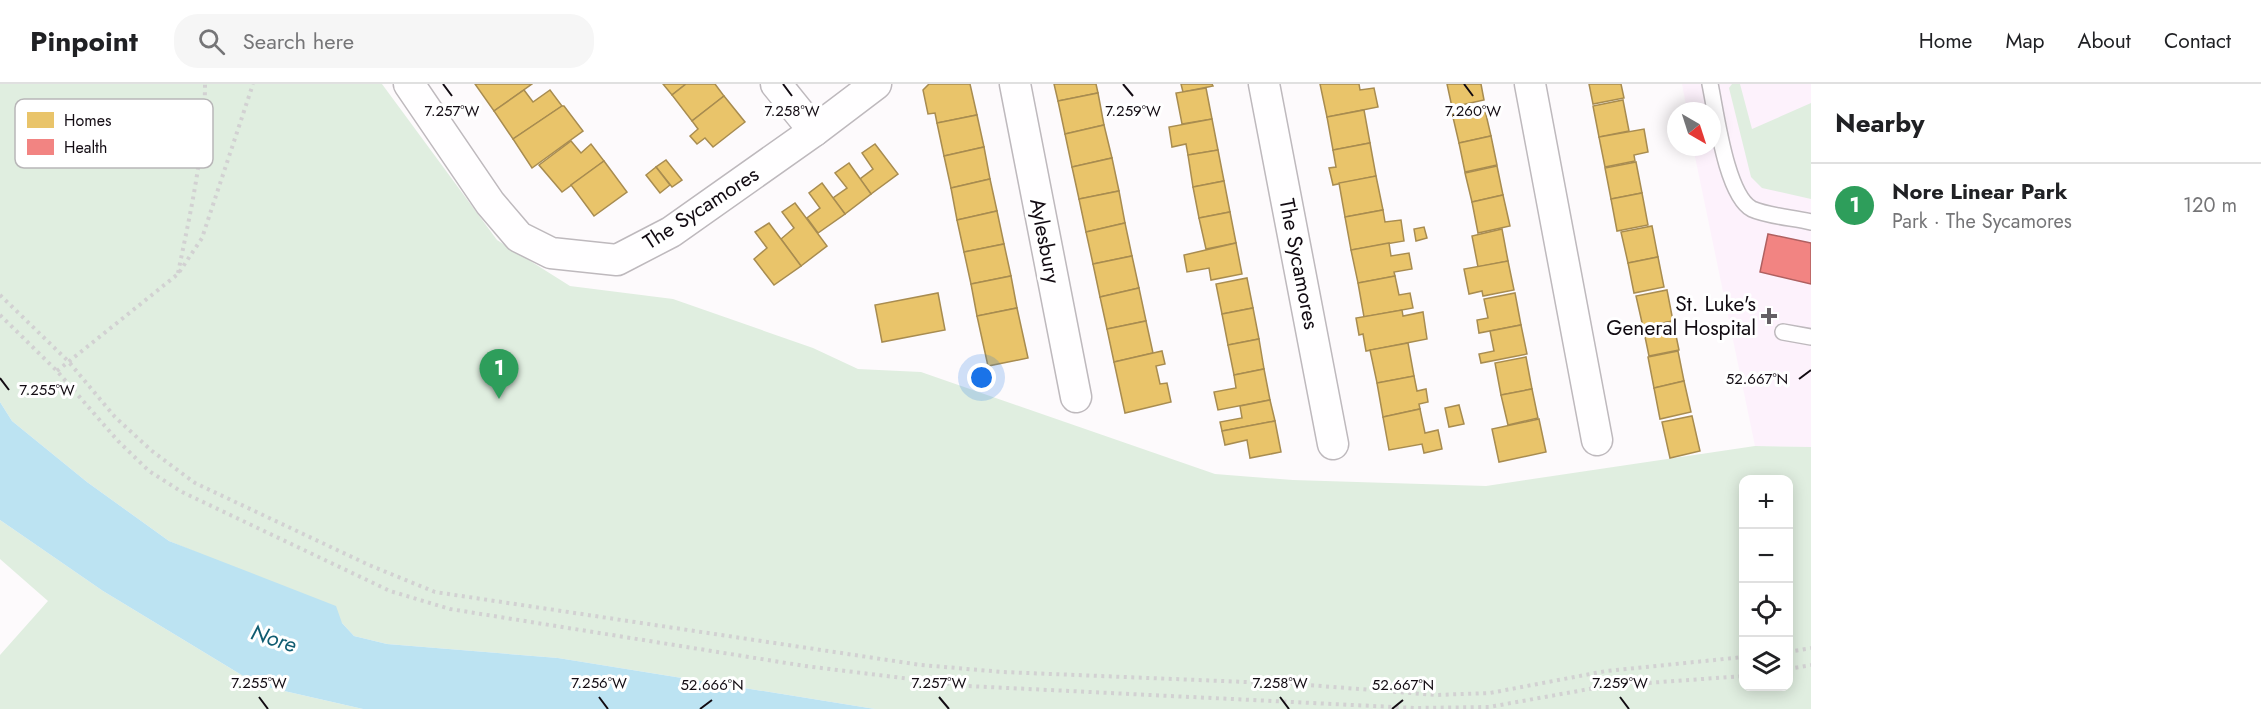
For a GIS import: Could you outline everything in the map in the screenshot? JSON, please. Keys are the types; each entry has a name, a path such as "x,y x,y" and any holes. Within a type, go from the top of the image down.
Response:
{"street":[{"name":"The Sycamores","path":"409,84 490,203 519,237 550,253 581,257 617,260 671,232 814,131"},
{"path":"777,84 814,131 876,84"},
{"name":"Aylesbury","path":"1014,84 1076,397"},
{"name":"The Sycamores","path":"1264,84 1333,444"},
{"path":"1530,84 1597,440"}],"lane":[{"path":"1710,84 1731,178 1739,194 1751,208 1811,222"},
{"path":"1783,332 1811,337"}],"path":[{"path":"57,371 178,274 202,238 254,84"},
{"path":"178,274 199,168"},
{"path":"0,295 68,361 116,417 152,451 195,483 369,565 435,592 921,664 1003,672 1295,684 1436,695 1490,693 1606,671 1739,657"},
{"path":"0,315 57,371 118,441 149,471 182,492 390,591 450,609 805,666 1003,687 1435,708 1489,707 1606,686 1739,676"},
{"path":"1793,651 1811,648"},
{"path":"1793,668 1811,665"}],"shaded area":[{"name":"St. Luke's General Hospital","path":"1682,84 1811,84 1811,447 1755,446 1695,156 1721,156 1721,102 1685,102"}],"green space":[{"path":"0,84 382,84 497,240 570,286 673,299 813,348 858,369 921,372 1215,474 1293,480 1486,486 1755,446 1811,447 1811,709 875,709 558,658 387,644 354,636 342,623 239,570 169,541 87,482 12,421 0,402"},
{"path":"1732,84 1740,84 1752,129 1811,103 1811,199 1762,188 1751,177 1729,88"},
{"path":"0,520 103,591 258,685 363,709 0,709 0,655 48,601 0,559"}],"water":[{"name":"Nore","path":"0,402 12,421 87,482 169,541 336,606 342,623 354,636 387,644 558,658 875,709 363,709 258,685 103,591 0,520"}],"building: Homes":[{"path":"475,84 532,84 494,111"},
{"path":"663,84 686,84 672,95"},
{"path":"686,84 715,84 724,96 692,121 672,95"},
{"path":"929,84 970,84 977,115 937,123 935,113 928,114 923,90"},
{"path":"1054,84 1096,84 1098,93 1058,101"},
{"path":"1181,84 1212,84 1213,86 1183,92"},
{"path":"1320,84 1359,84 1360,90 1374,88 1378,107 1327,117"},
{"path":"1447,84 1481,84 1484,100 1452,107"},
{"path":"1589,84 1621,84 1624,98 1593,104"},
{"path":"1206,88 1212,119 1182,124 1176,93"},
{"path":"524,90 533,102 550,90 562,106 513,139 494,111"},
{"path":"1098,93 1104,125 1065,134 1058,101"},
{"path":"724,96 745,122 713,147 705,138 697,144 690,136 698,129 692,121"},
{"path":"1623,100 1629,131 1599,137 1593,106"},
{"path":"562,106 583,131 532,168 513,139"},
{"path":"1484,106 1491,136 1459,143 1452,113"},
{"path":"1364,110 1370,143 1333,150 1327,117"},
{"path":"977,115 984,147 944,156 937,123"},
{"path":"1212,119 1218,150 1188,155 1186,144 1172,147 1169,127"},
{"path":"1104,125 1112,158 1072,167 1065,134"},
{"path":"1644,129 1648,152 1634,155 1635,161 1605,167 1599,137"},
{"path":"1491,136 1497,165 1465,172 1459,143"},
{"path":"571,141 581,153 591,144 604,161 562,192 539,165"},
{"path":"1370,143 1376,176 1333,185 1329,168 1336,167 1333,150"},
{"path":"875,144 898,174 871,194 860,179 873,169 862,153"},
{"path":"984,147 990,179 951,188 944,156"},
{"path":"1218,150 1224,181 1193,187 1188,155"},
{"path":"1112,158 1119,191 1079,199 1072,167"},
{"path":"666,160 682,180 672,187 656,167"},
{"path":"604,161 627,192 594,216 571,185"},
{"path":"1636,162 1642,193 1611,199 1605,168"},
{"path":"849,163 871,194 845,214 833,198 847,188 835,173"},
{"path":"1497,166 1503,195 1472,202 1465,173"},
{"path":"656,167 670,185 660,193 646,175"},
{"path":"1376,176 1383,210 1345,217 1339,183"},
{"path":"990,179 997,211 957,220 951,188"},
{"path":"1224,181 1230,212 1199,218 1193,187"},
{"path":"822,183 845,214 818,233 807,218 820,208 809,193"},
{"path":"1119,191 1125,223 1086,232 1079,199"},
{"path":"1642,193 1648,225 1617,231 1611,199"},
{"path":"1503,195 1510,226 1478,233 1472,202"},
{"path":"795,203 827,246 801,266 781,239 794,228 782,212"},
{"path":"1383,210 1385,222 1401,220 1404,241 1351,250 1345,217"},
{"path":"997,211 1004,244 964,252 957,220"},
{"path":"1230,212 1236,243 1206,249 1199,218"},
{"path":"769,223 801,266 774,285 754,259 767,248 755,232"},
{"path":"1125,223 1132,256 1093,264 1086,232"},
{"path":"1652,226 1658,257 1628,263 1621,232"},
{"path":"1424,227 1427,238 1416,241 1414,229"},
{"path":"1502,229 1508,261 1478,267 1472,236"},
{"path":"1236,243 1242,274 1211,280 1209,268 1187,272 1184,255"},
{"path":"1389,243 1391,256 1409,253 1412,269 1394,272 1395,276 1358,283 1351,250"},
{"path":"1004,244 1011,276 971,284 964,252"},
{"path":"1132,256 1139,288 1100,297 1093,264"},
{"path":"1658,257 1664,287 1634,293 1628,263"},
{"path":"1508,261 1514,290 1483,296 1482,291 1469,294 1464,269"},
{"path":"1011,276 1017,308 977,316 971,284"},
{"path":"1395,276 1399,295 1410,293 1413,308 1364,317 1358,283"},
{"path":"1247,278 1253,308 1222,314 1216,284"},
{"path":"1139,288 1146,321 1107,329 1100,297"},
{"path":"1667,290 1673,321 1643,327 1636,296"},
{"path":"938,293 945,330 882,342 875,305"},
{"path":"1515,293 1521,325 1479,333 1477,320 1488,318 1484,299"},
{"path":"1017,308 1028,358 988,366 977,316"},
{"path":"1253,308 1259,339 1228,345 1222,314"},
{"path":"1402,310 1403,316 1423,312 1427,339 1366,351 1363,334 1359,335 1356,318"},
{"path":"1146,321 1153,353 1114,362 1107,329"},
{"path":"1673,321 1679,350 1649,356 1643,327"},
{"path":"1521,325 1527,354 1481,363 1479,354 1494,351 1490,331"},
{"path":"1259,339 1264,369 1234,375 1228,345"},
{"path":"1408,343 1414,376 1377,383 1370,350"},
{"path":"1162,351 1165,364 1156,366 1160,384 1167,383 1171,402 1125,413 1114,362"},
{"path":"1678,351 1684,381 1654,388 1648,357"},
{"path":"1526,357 1532,389 1501,395 1495,363"},
{"path":"1264,369 1270,400 1218,410 1214,392 1236,388 1234,375"},
{"path":"1414,376 1417,391 1426,389 1428,402 1419,404 1420,409 1383,417 1377,383"},
{"path":"1684,381 1691,412 1660,419 1654,388"},
{"path":"1532,389 1538,418 1508,425 1501,395"},
{"path":"1270,400 1275,421 1222,431 1220,422 1242,418 1240,406"},
{"path":"1459,405 1464,424 1449,427 1445,408"},
{"path":"1420,409 1425,433 1438,430 1442,449 1424,453 1422,444 1389,450 1383,417"},
{"path":"1692,416 1700,451 1670,458 1662,422"},
{"path":"1539,419 1546,452 1499,462 1492,429"},
{"path":"1275,421 1281,452 1250,458 1247,440 1225,445 1222,431"}],"building: Health":[{"path":"1768,234 1811,243 1811,284 1760,272"}],"place":[{"name":"St. Luke's General Hospital","path":"1769,316"},
{"name":"Nore Linear Park","path":"499,399"}]}
